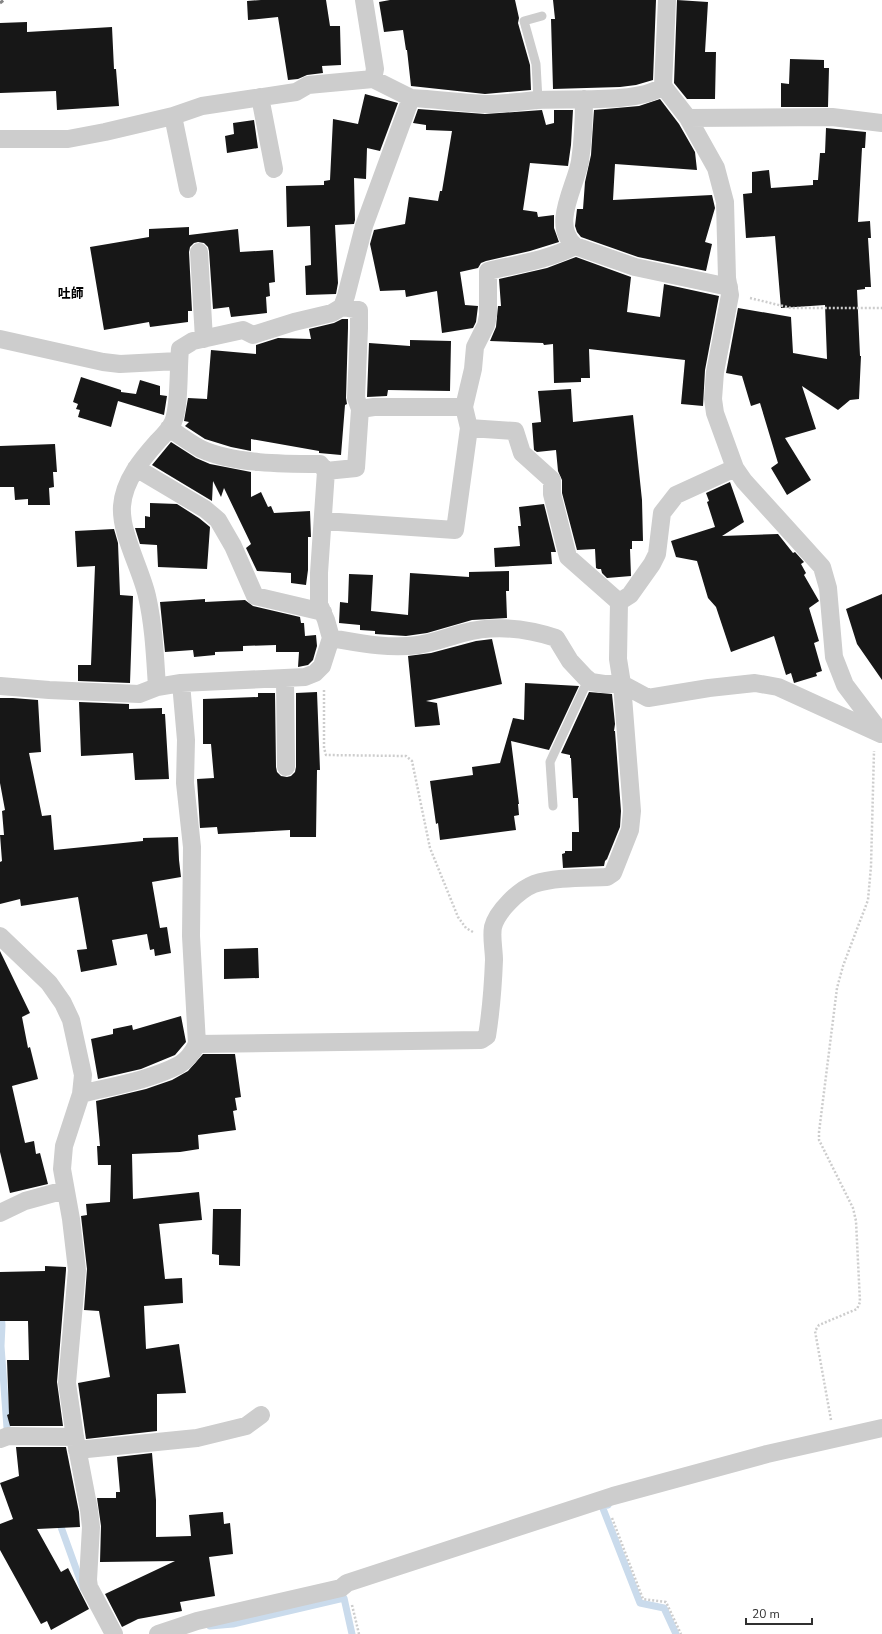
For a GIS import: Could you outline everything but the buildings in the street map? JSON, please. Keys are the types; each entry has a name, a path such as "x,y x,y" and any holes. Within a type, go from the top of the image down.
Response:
{"street":[{"path":"364,0 375,69 373,79"},
{"path":"667,0 664,86 688,118 716,168 726,214 727,278 729,290 727,318 715,372 713,399 715,413 734,468 822,567 828,588 834,657 845,685 879,739"},
{"path":"0,138 68,139 173,116 202,106 296,92 308,86 373,79 411,98 484,104 506,104 538,100 584,99 644,94 654,92 664,86"},
{"path":"260,97 274,169"},
{"path":"342,307 364,226 411,98"},
{"path":"584,99 583,136 580,163 564,211 566,230 570,242 575,246 635,267 729,290"},
{"path":"173,116 188,190"},
{"path":"688,118 832,117 882,123"},
{"path":"324,521 455,530 469,428 464,407 473,369 475,347 486,325 488,315 488,271 543,259 575,246"},
{"path":"199,252 204,339"},
{"path":"157,687 154,633 147,595 122,520 122,507 128,483 139,462 173,422 175,415 180,349 186,344 243,330 253,335 294,322 332,313 342,307 358,310 359,328 356,398 360,409 356,468 326,471"},
{"path":"0,339 103,362 120,364 178,361"},
{"path":"360,409 374,407 464,407"},
{"path":"0,686 139,694 157,687 181,683 305,677 315,673 322,666 331,638 319,604 326,471 320,464 277,464 250,461 219,454 200,448 169,428"},
{"path":"197,1044 481,1040 487,1036 490,1016 494,943 493,927 499,916 514,896 534,884 563,879 607,877 613,873 630,830 632,811 622,684 618,659 619,602 568,556 552,494 552,480 522,453 516,431 469,428"},
{"path":"136,468 205,509 218,520 233,546 254,596 323,612"},
{"path":"619,602 630,595 652,564 657,554 662,513 676,496 734,468"},
{"path":"331,638 376,646 394,647 420,645 464,633 490,628 535,632 556,638 570,660 588,680 604,684 622,684 648,698 709,688 755,683 778,687 879,739"},
{"path":"285,678 286,767"},
{"path":"81,1094 140,1079 180,1064 192,1052 197,1044 191,936 192,847 185,783 186,740 181,683"},
{"path":"0,936 49,983 63,1003 71,1020 83,1075 81,1094 62,1157 62,1169 78,1270 67,1383 90,1521 89,1587 114,1634"},
{"path":"0,1214 25,1201 65,1190"},
{"path":"0,1439 8,1436 76,1443 197,1438 246,1426 261,1415"},
{"path":"158,1634 197,1621 341,1588 347,1583 605,1499 767,1454 882,1428"}],"lane":[{"path":"538,100 536,64 524,21 542,16"},
{"path":"553,806 550,762 588,680"}],"path":[{"path":"729,290 792,308 882,308"},
{"path":"322,666 324,748 326,755 406,756 412,761 430,848 458,917 466,928 494,943"},
{"path":"835,1438 815,1331 819,1325 858,1309 860,1302 856,1222 853,1208 819,1140 819,1132 838,988 843,966 868,900 879,739"},
{"path":"605,1499 643,1599 666,1602 681,1634"},
{"path":"347,1583 359,1634"}],"waterway":[{"path":"0,1301 2,1325 1,1346 7,1428"},
{"path":"608,1505 602,1506 640,1603 664,1608 676,1634"},
{"path":"61,1518 61,1527 83,1588"},
{"path":"210,1626 233,1624 344,1598 352,1634"}],"railway":[{"path":"0,3 4,0"}],"district":[{"name":"吐師","path":"71,294"}]}
